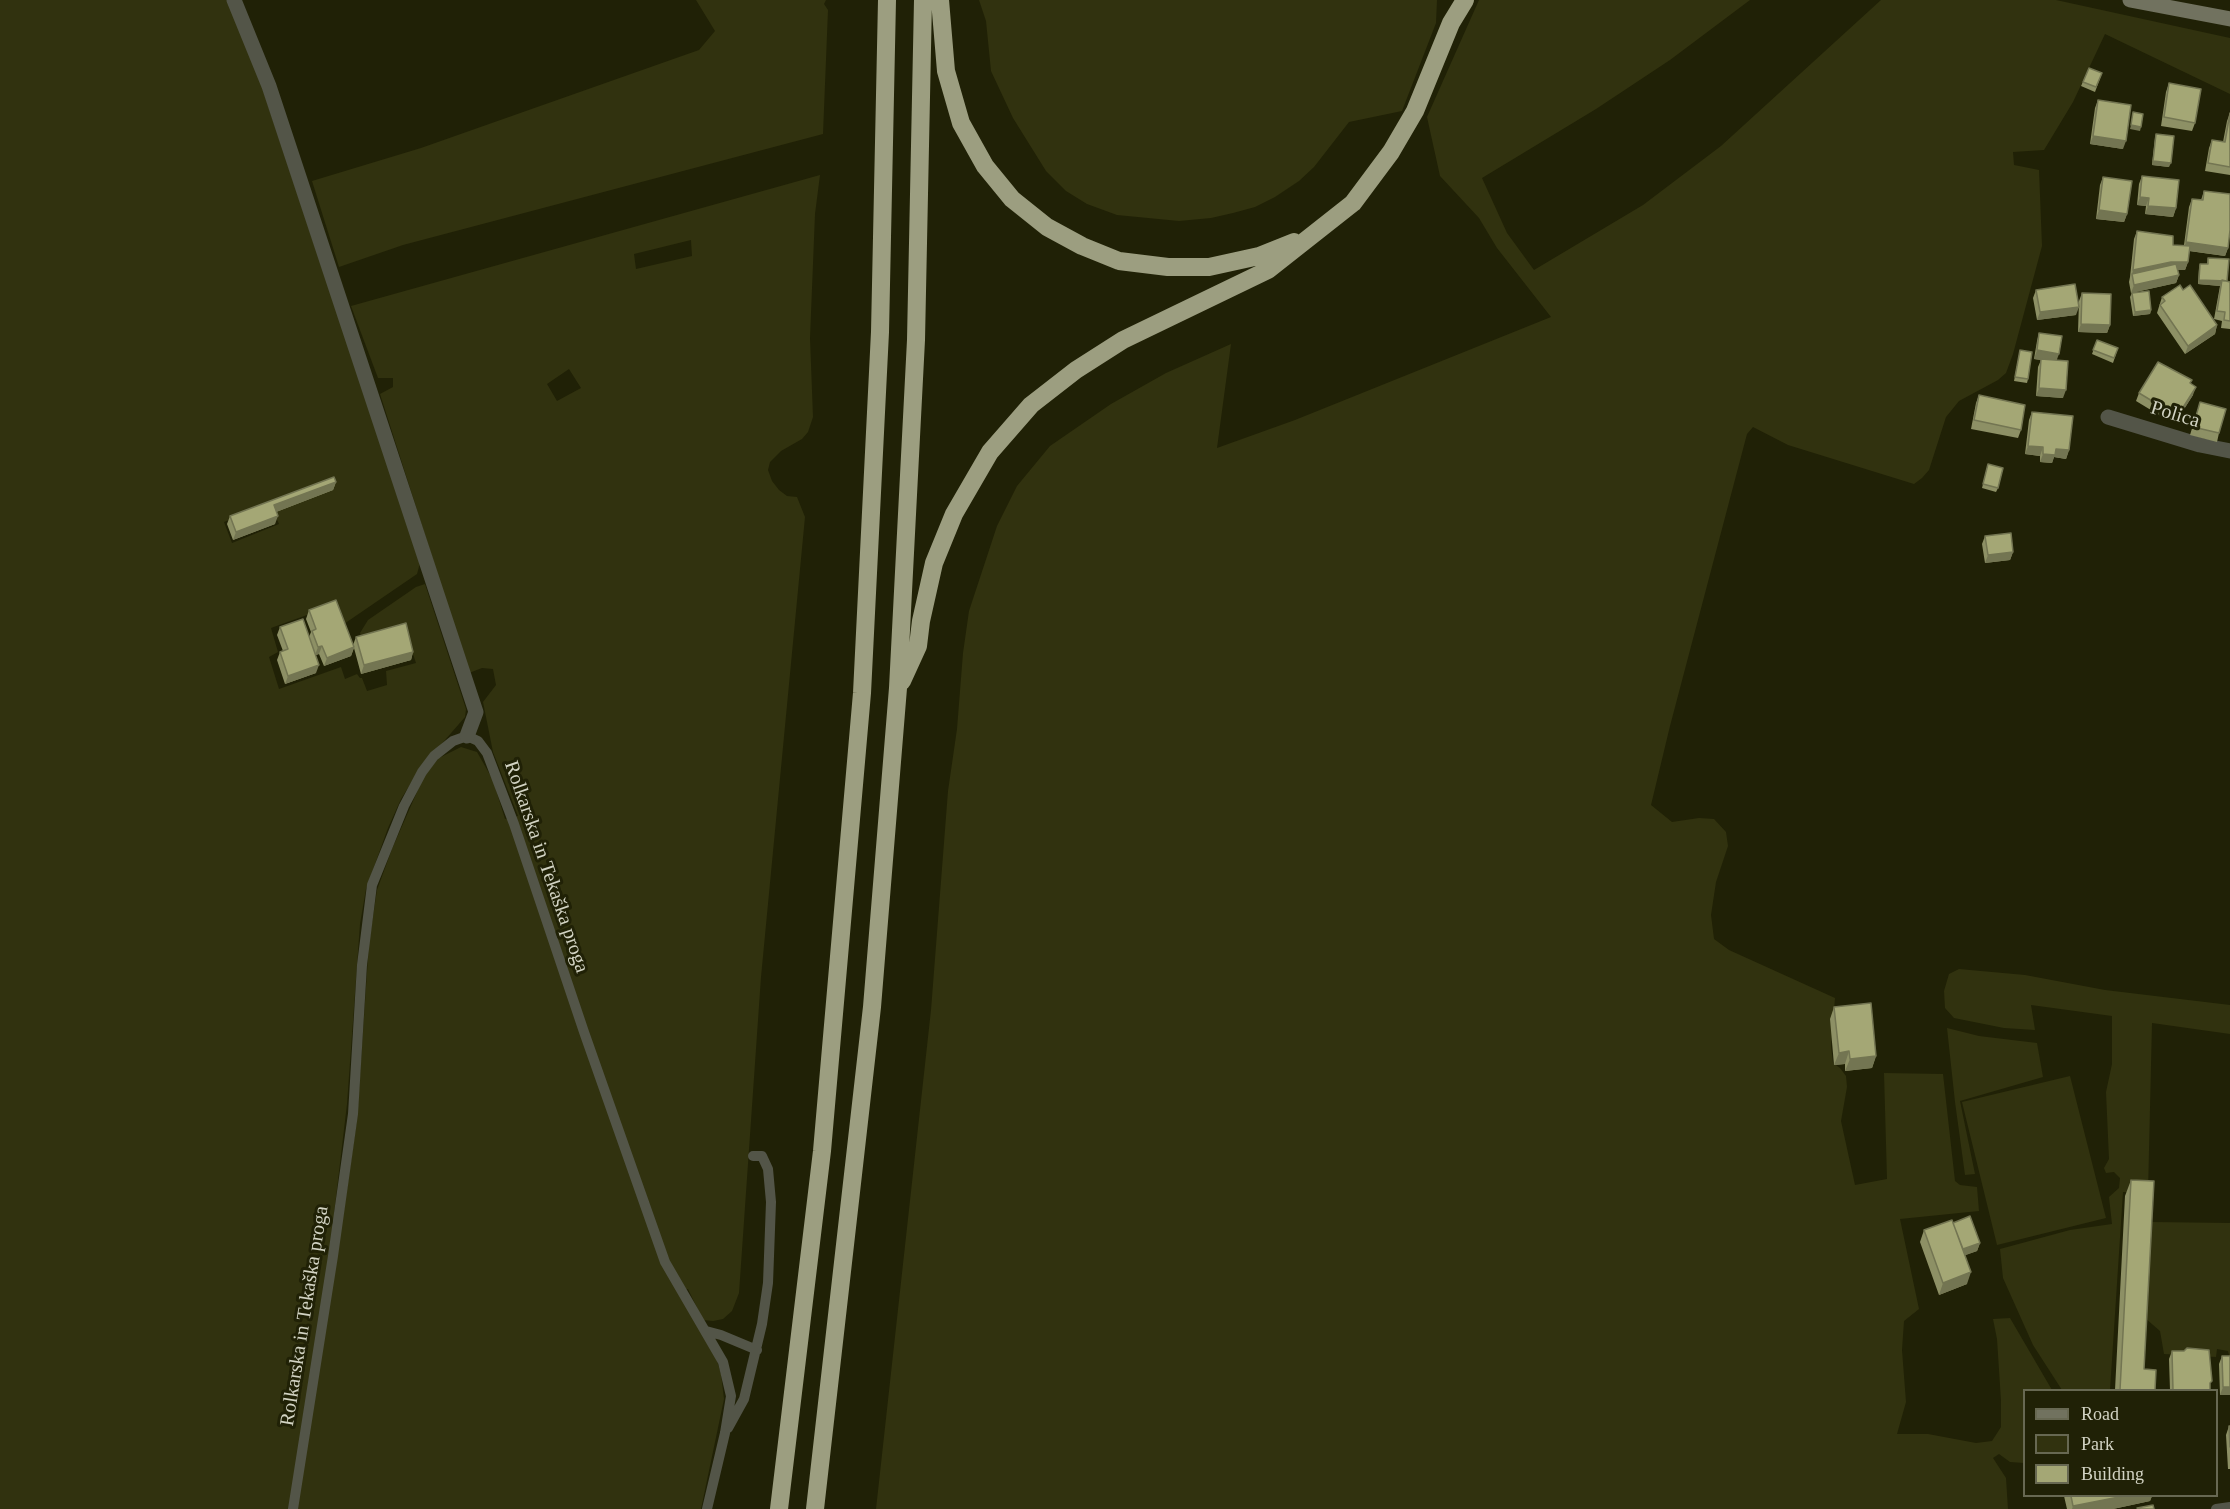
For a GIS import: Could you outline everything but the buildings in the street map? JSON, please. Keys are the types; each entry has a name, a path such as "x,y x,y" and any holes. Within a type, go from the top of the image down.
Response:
{"highway":[{"path":"779,1509 822,1151 862,693 880,332 887,0"},
{"path":"815,1509 872,1006 898,688 916,340 923,0"},
{"path":"940,0 946,71 961,123 985,166 1012,199 1047,227 1082,246 1119,261 1168,267 1209,267 1258,256 1313,235"},
{"path":"1451,23 1454,0"},
{"path":"898,688 918,646 934,563 954,514 990,452 1032,405 1076,370 1123,340 1268,270 1353,203 1391,152 1415,111 1451,23 1465,0"}],"main road":[{"path":"2130,0 2230,19"}],"street":[{"path":"234,0 269,86 476,712 467,736"},
{"name":"Polica","path":"2108,417 2200,445 2230,451"}],"lane":[{"name":"Rolkarska in Tekaška proga","path":"293,1509 353,1114 362,965 372,885 404,806 422,772 434,756 453,741 467,736 478,741 487,753 514,824 665,1262 723,1362 731,1396 725,1433 707,1509"},
{"path":"725,1433 744,1399 757,1350 768,1283 771,1202 766,1160 762,1156 753,1156"},
{"path":"706,1331 757,1350"},
{"path":"2216,1509 2230,1507"}],"green space":[{"path":"0,0 228,0 252,57 420,563 417,574 341,626 332,606 271,628 278,652 269,657 279,689 341,667 345,679 357,674 362,678 367,691 387,685 386,671 416,663 404,627 361,639 360,633 368,620 416,587 425,584 466,709 465,717 419,770 401,799 366,889 360,924 347,1104 334,1214 343,1216 357,1120 369,943 377,890 392,849 424,776 439,758 461,747 477,752 493,780 505,819 518,816 493,752 483,702 496,685 493,669 482,668 469,673 380,394 393,387 393,378 378,378 351,306 820,175 815,214 810,338 813,417 808,432 802,439 781,451 770,462 768,470 779,490 787,496 797,497 805,517 761,977 739,1293 732,1311 723,1319 713,1321 703,1320 688,1289 680,1290 716,1357 724,1399 701,1509 0,1509","holes":["691,240 692,256 636,269 634,254","569,369 581,388 557,401 547,384","270,504 279,524 232,543 224,522"]},
{"path":"696,0 826,0 824,4 828,10 823,134 403,245 339,267 312,181 421,148 699,50 715,31"},
{"path":"979,0 1437,0 1436,23 1402,111 1349,122 1314,167 1299,181 1255,207 1211,218 1179,221 1117,215 1087,204 1066,191 1046,171 1013,118 991,71 986,21"},
{"path":"1479,0 1750,0 1670,60 1596,109 1482,178 1507,233 1534,270 1643,205 1721,146 1881,0 2056,0 2230,38 2230,94 2105,34 2073,102 2044,150 2013,152 2014,165 2039,170 2042,246 2013,354 2006,373 1998,380 1959,401 1946,417 1929,470 1922,478 1914,484 1788,445 1753,427 1747,434 1651,805 1672,822 1699,818 1714,819 1726,832 1728,846 1716,882 1711,915 1714,939 1729,950 1835,998 1831,1046 1833,1063 1846,1076 1847,1087 1841,1121 1855,1185 1887,1179 1884,1073 1943,1074 1955,1181 1960,1185 1977,1187 1979,1211 1900,1219 1919,1309 1904,1321 1902,1350 1906,1402 1897,1434 1928,1434 1976,1443 1992,1441 2001,1427 1997,1339 1993,1319 2010,1318 2051,1389 2023,1389 2023,1463 2010,1462 1999,1454 1993,1458 2006,1478 2008,1509 876,1509 931,1010 948,791 957,729 963,653 969,611 997,526 1017,486 1050,446 1111,404 1166,373 1231,344 1217,448 1295,420 1551,317 1497,248 1479,218 1440,176 1427,117"},
{"path":"1959,969 2025,975 2105,990 2230,1005 2230,1034 2152,1023 2148,1193 2123,1192 2110,1389 2061,1389 2033,1345 2003,1278 2000,1249 2070,1230 2112,1224 2109,1197 2119,1188 2120,1178 2114,1172 2106,1173 2104,1168 2109,1159 2106,1092 2112,1064 2112,1016 2031,1005 2035,1030 2004,1028 1954,1018 1945,1008 1944,991 1949,974"},
{"path":"1947,1028 1979,1036 2037,1043 2043,1077 1960,1101 1975,1174 1965,1175"},
{"path":"2070,1076 2106,1218 1997,1245 1962,1102"},
{"path":"2152,1222 2230,1223 2230,1359 2228,1351 2217,1349 2216,1357 2164,1354 2160,1331 2145,1318"}]}
